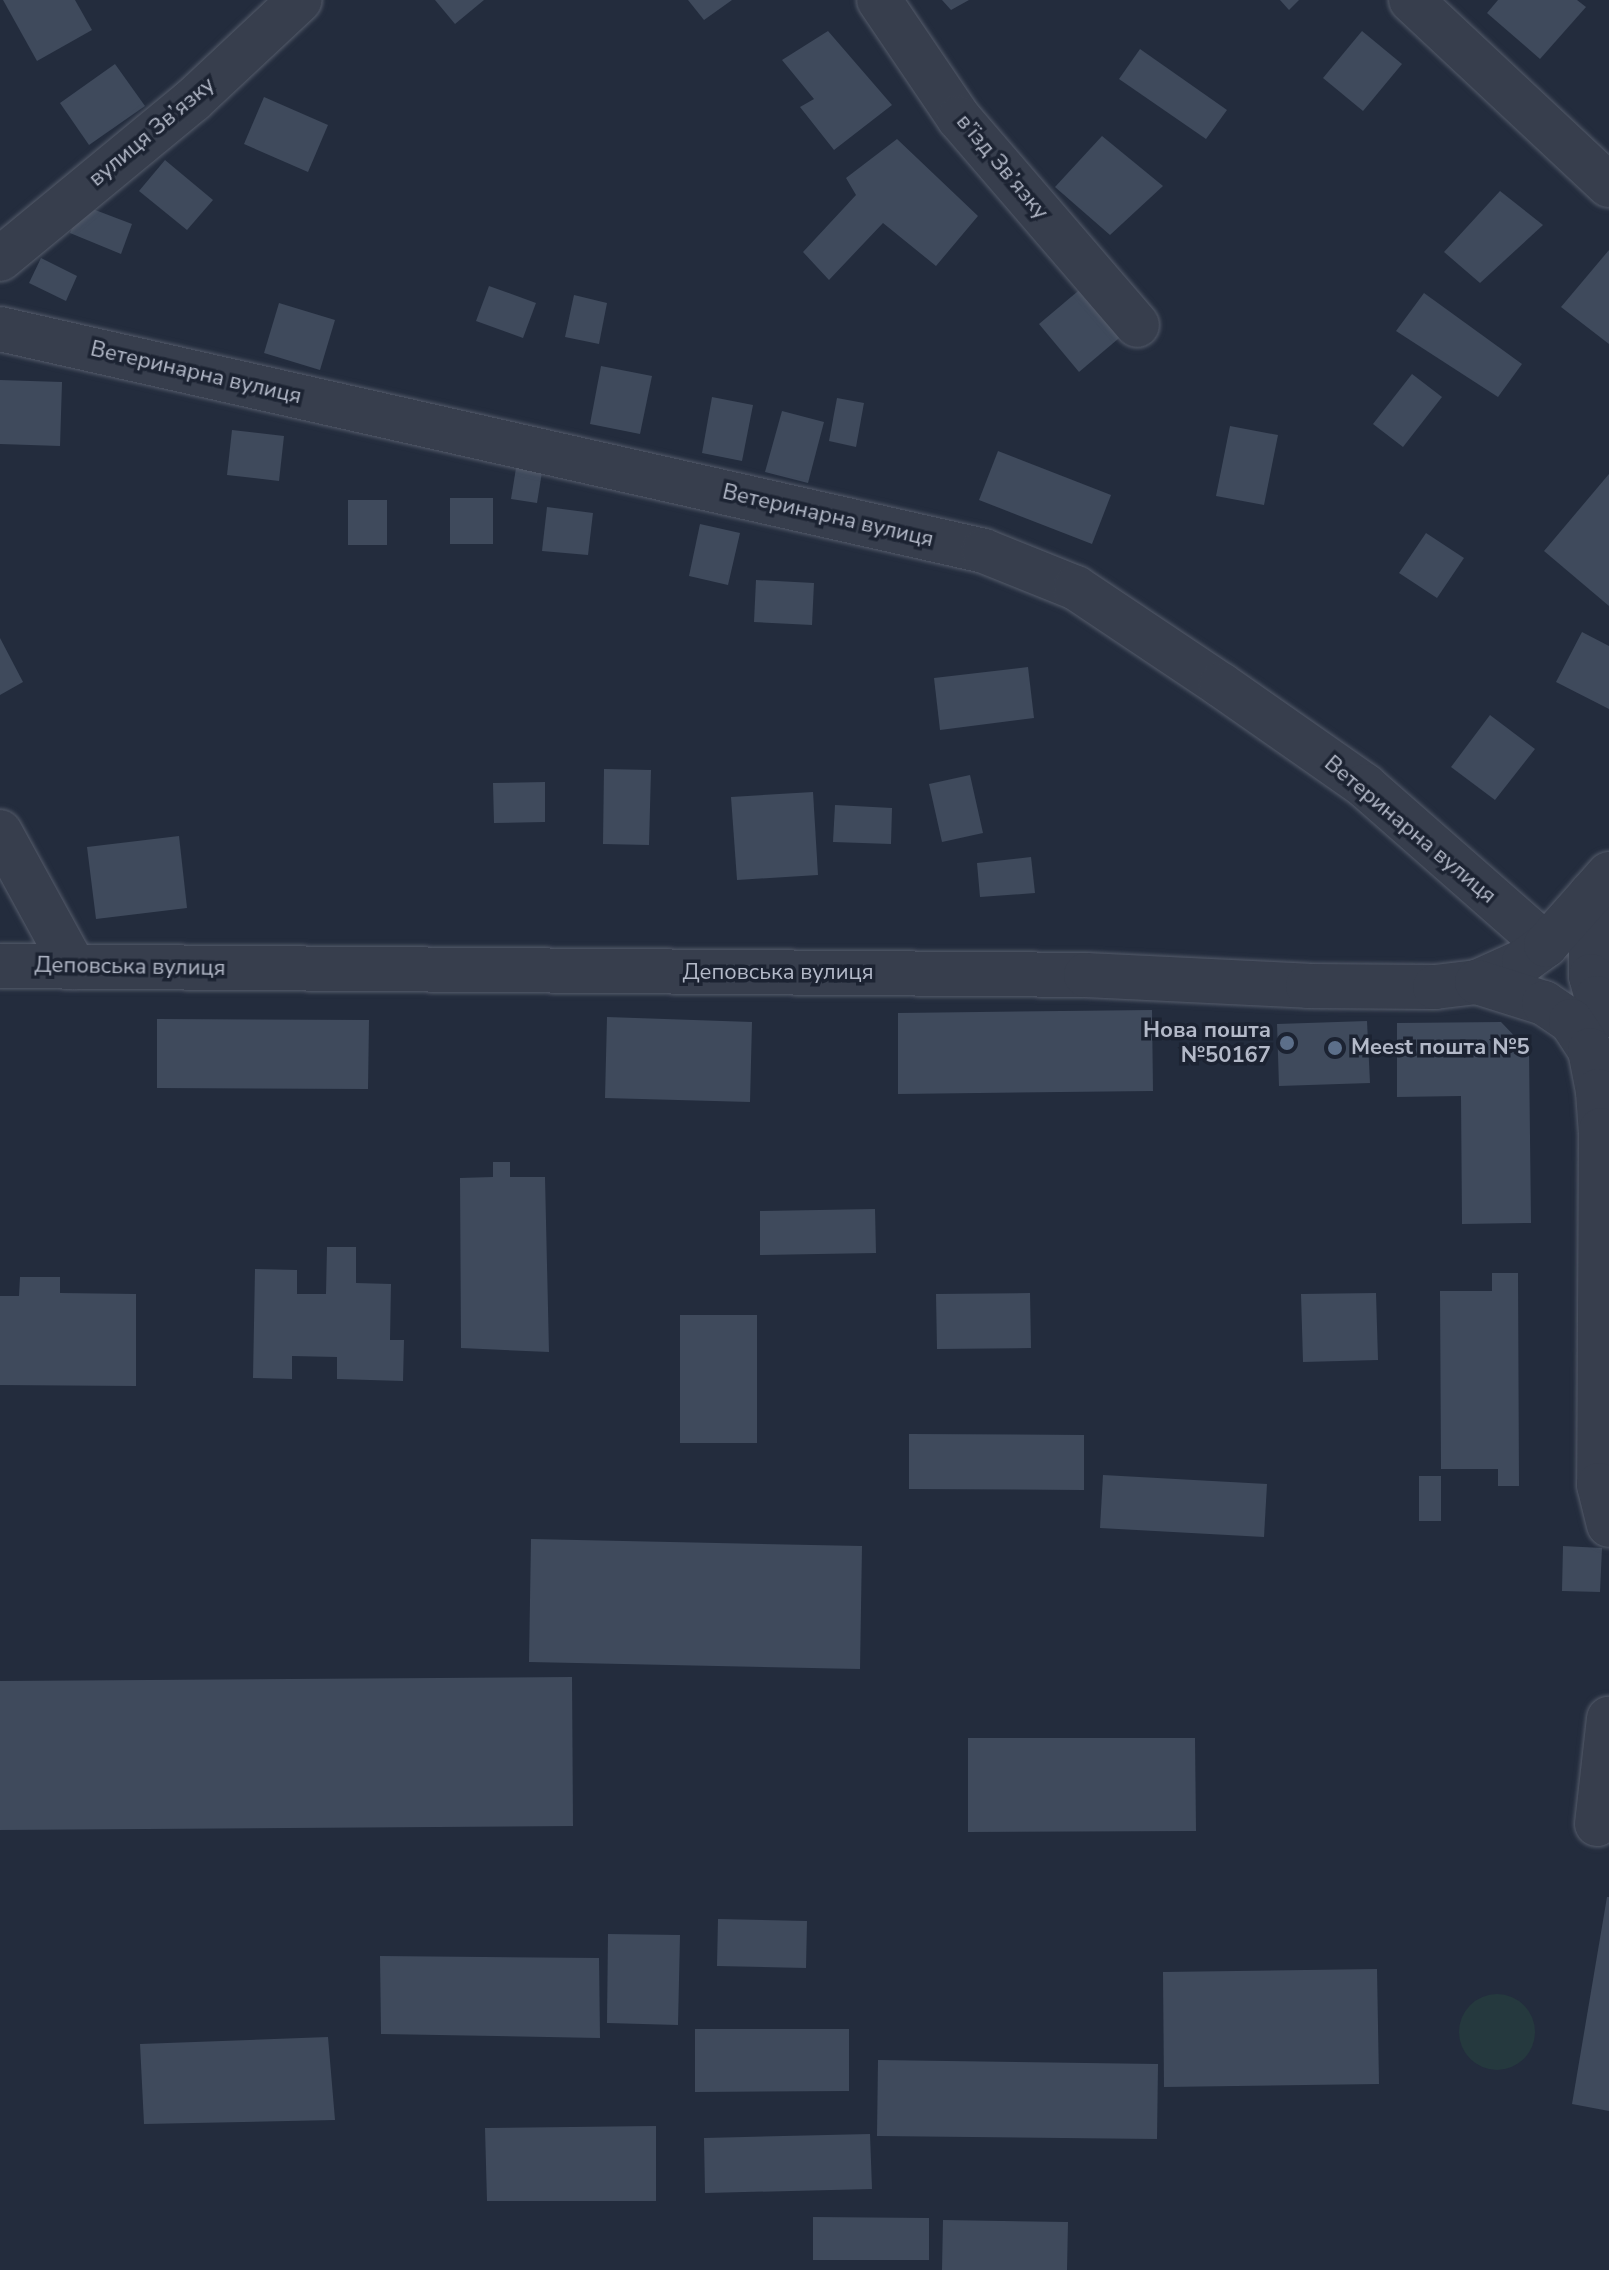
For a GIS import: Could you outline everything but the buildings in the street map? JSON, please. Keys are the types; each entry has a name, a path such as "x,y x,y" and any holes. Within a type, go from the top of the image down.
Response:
{"street":[{"name":"вулиця Зв’язку","path":"0,259 193,100 300,0"},
{"name":"в’їзд Зв’язку","path":"879,0 959,118 1137,325"},
{"path":"1411,0 1609,185"},
{"name":"Ветеринарна вулиця","path":"0,329 969,548 1076,588 1365,786 1546,945"},
{"path":"0,832 74,967"},
{"path":"1600,884 1591,976 1597,998 1609,1015"},
{"name":"Деповська вулиця","path":"0,966 1086,975 1435,987 1477,982 1524,961 1546,945 1600,884"},
{"path":"1477,982 1544,1003 1571,1021 1590,1050 1601,1130 1599,1485 1609,1525"},
{"path":"1597,1824 1609,1719"}],"green space":[{"path":"1497,1994 1511,1997 1524,2005 1532,2018 1535,2032 1532,2046 1524,2059 1511,2067 1497,2070 1483,2067 1470,2059 1462,2046 1459,2032 1462,2018 1470,2005 1483,1997"}],"place":[{"name":"Нова пошта №50167","path":"1287,1043"},
{"name":"Meest пошта №5","path":"1335,1048"}]}
